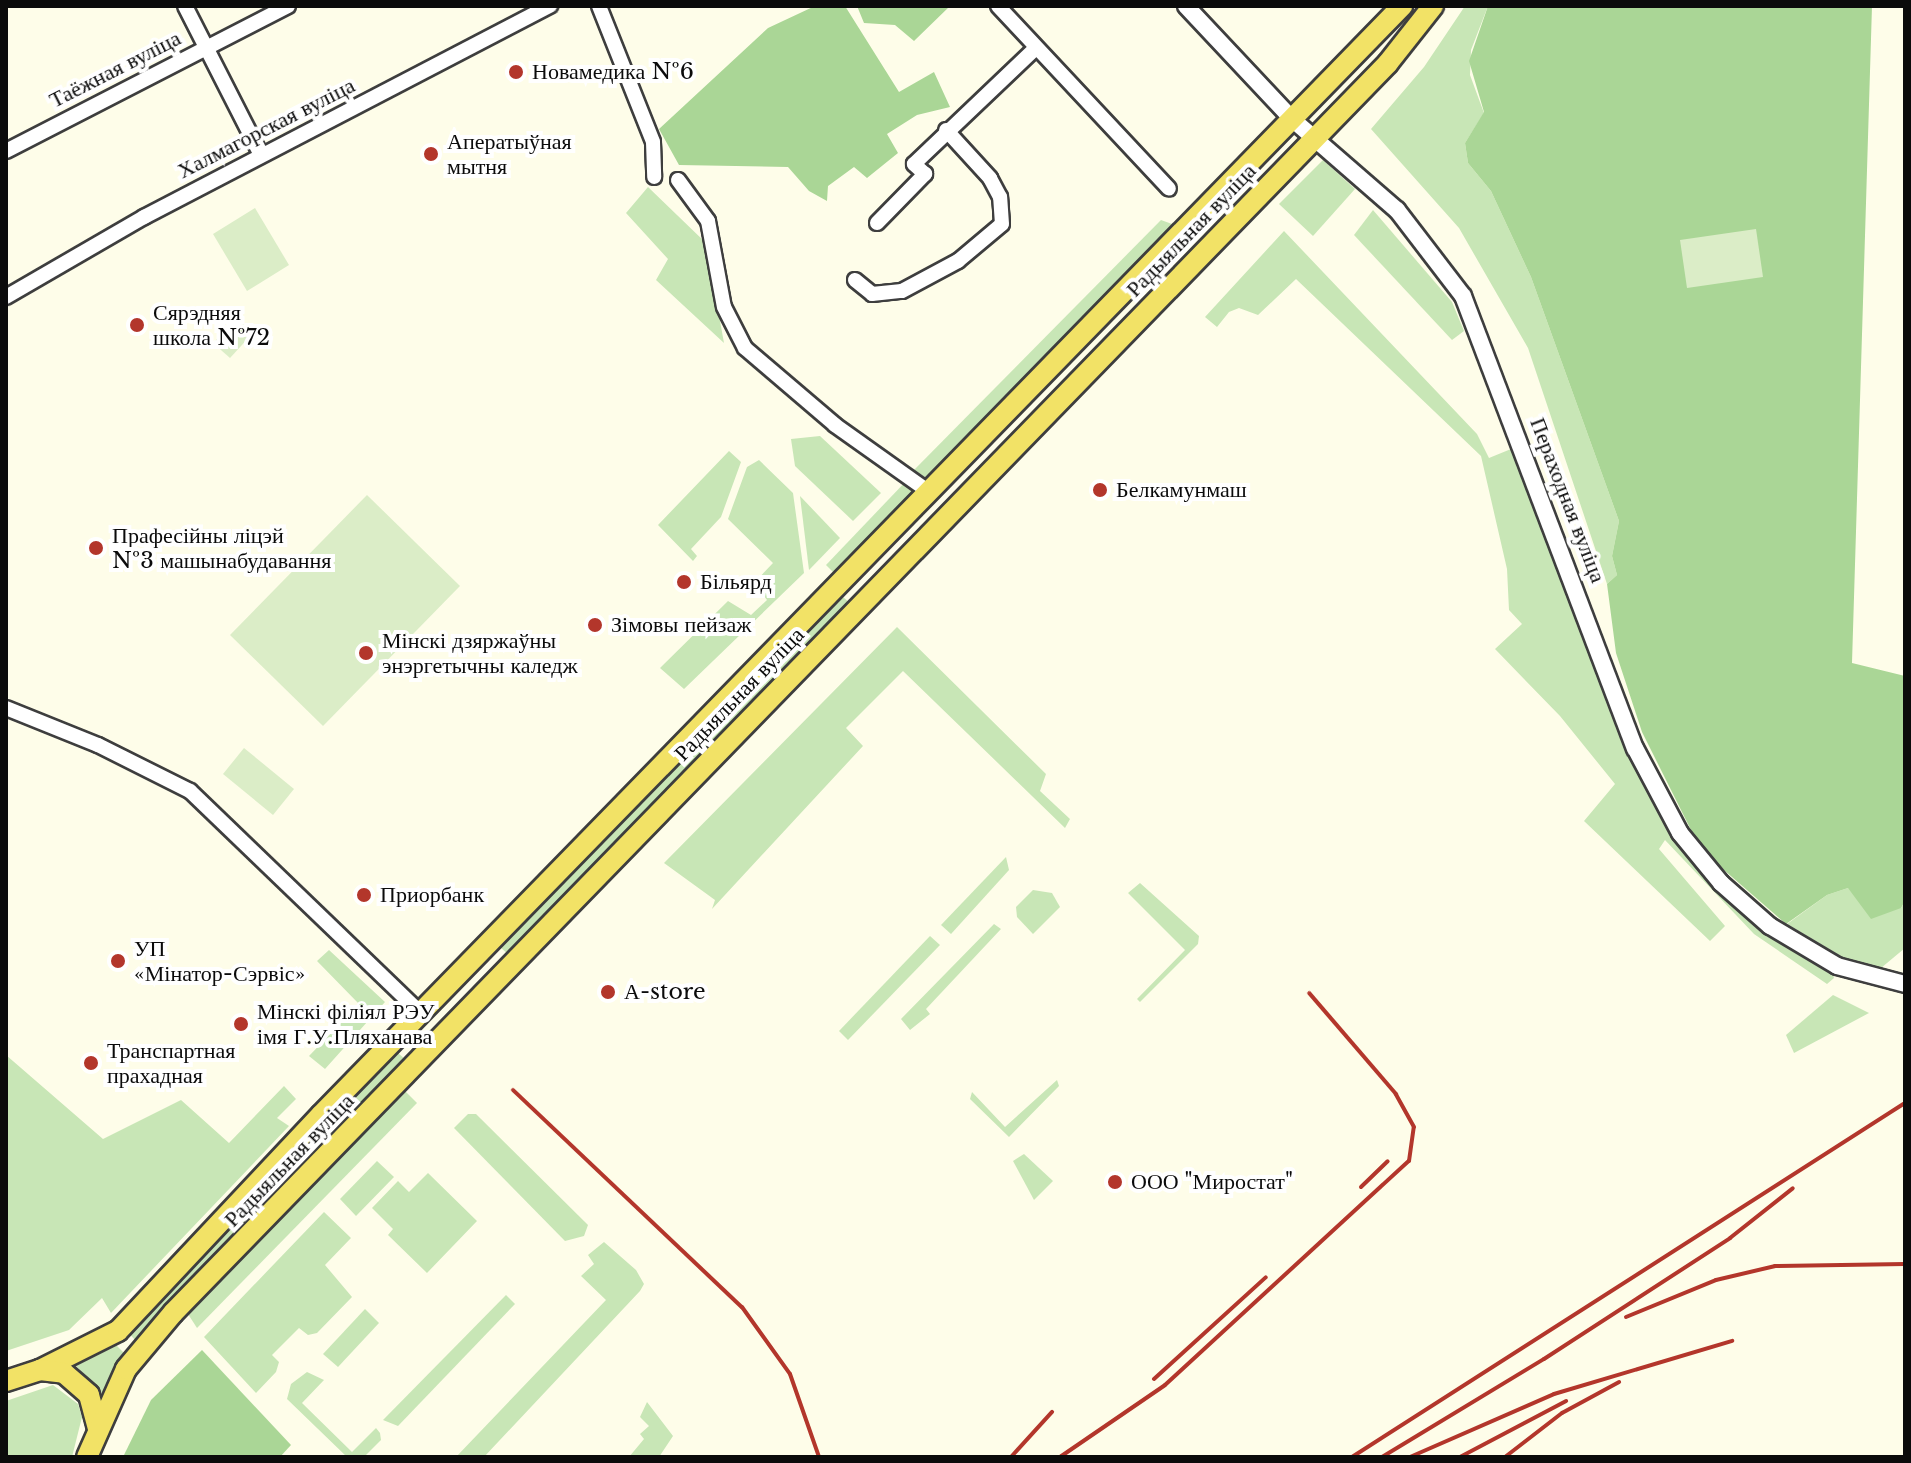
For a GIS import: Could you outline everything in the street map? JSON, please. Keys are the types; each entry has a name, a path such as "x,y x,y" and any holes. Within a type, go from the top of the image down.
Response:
{"main road":[{"name":"Радыяльная вуліца","path":"6,1381 40,1370 118,1331 421,1013 1402,6"},
{"name":"Радыяльная вуліца","path":"87,1457 126,1369 173,1313 1388,63 1433,6"},
{"path":"1055,363 1077,383"},
{"path":"40,1370 64,1373 80,1383 95,1408 98,1429"}],"street":[{"path":"185,6 261,155"},
{"name":"Таёжная вуліца","path":"6,151 288,6"},
{"name":"Халмагорская вуліца","path":"6,297 261,155 550,6"},
{"path":"599,6 653,142 654,177"},
{"path":"998,6 1169,189"},
{"name":"Пераходная вуліца","path":"1186,6 1291,118 1397,210 1463,296 1564,551 1635,748 1680,833 1721,883 1770,926 1837,966 1905,984"},
{"path":"877,223 925,174 914,164 946,130 1036,48"},
{"path":"855,280 872,294 902,291 958,261 1002,224 1000,197 990,178 946,130"},
{"path":"678,180 708,221 724,307 745,348 835,425 928,491"},
{"path":"6,708 98,745 190,791 421,1013"}],"green space":[{"path":"815,6 845,6 899,92 934,72 950,107 917,115 887,134 898,153 867,178 854,167 828,186 827,201 809,191 788,167 679,165 659,129 768,28"},
{"path":"857,6 950,6 914,41 895,25 864,23"},
{"path":"1465,6 1488,6 1471,50 1470,75 1484,113 1465,143 1468,163 1491,191 1531,277 1619,521 1612,556 1617,575 1607,584 1528,348 1459,228 1371,129 1424,67"},
{"path":"1488,6 1872,6 1852,663 1905,676 1905,901 1901,908 1871,919 1848,888 1827,895 1786,924 1716,863 1693,834 1642,732 1616,653 1607,584 1617,575 1612,556 1619,521 1531,277 1491,191 1468,163 1465,143 1484,112 1469,61"},
{"path":"1323,160 1355,189 1313,236 1279,204"},
{"path":"648,187 706,243 724,343 656,280 668,259 626,213"},
{"path":"255,208 289,265 247,291 213,234"},
{"path":"1373,210 1452,302 1464,331 1452,340 1354,235"},
{"path":"1161,220 1172,224 1151,250 928,479 914,470"},
{"path":"1756,229 1763,277 1687,288 1680,240"},
{"path":"1284,231 1477,434 1489,458 1511,449 1624,748 1670,832 1702,870 1832,970 1834,978 1827,984 1754,934 1665,840 1659,849 1725,926 1710,941 1584,821 1615,784 1560,716 1495,649 1522,624 1509,610 1507,569 1481,456 1296,279 1258,315 1239,308 1229,312 1217,327 1205,317"},
{"path":"237,318 253,333 230,358 213,343"},
{"path":"820,436 881,493 853,521 795,466 791,439"},
{"path":"729,451 741,462 721,517 691,549 697,556 693,561 658,525"},
{"path":"759,460 793,493 804,573 684,689 660,668 728,601 751,615 767,600 754,583 773,563 728,519 747,467"},
{"path":"909,478 917,488 914,496 836,575 826,565"},
{"path":"367,495 460,586 323,726 230,635"},
{"path":"800,496 840,538 809,570"},
{"path":"843,597 851,604 509,955 500,947"},
{"path":"897,627 1046,774 1040,791 1070,819 1065,828 903,671 846,728 863,746 712,909 715,900 664,863"},
{"path":"244,748 294,789 273,815 223,774"},
{"path":"1006,857 1009,870 951,934 941,925"},
{"path":"1140,883 1199,936 1198,944 1140,1002 1137,999 1185,950 1128,893"},
{"path":"1848,888 1901,908 1905,901 1905,948 1881,968 1844,958 1787,924 1827,895"},
{"path":"1033,890 1052,893 1060,907 1033,934 1017,917 1016,907"},
{"path":"994,924 1001,929 926,1009 930,1014 910,1030 901,1019"},
{"path":"930,936 940,945 848,1040 839,1031"},
{"path":"329,950 385,1002 325,1069 309,1056 359,1004 317,961"},
{"path":"1833,995 1869,1013 1794,1053 1786,1035"},
{"path":"398,1053 406,1060 135,1340 127,1331"},
{"path":"6,1055 103,1139 181,1100 229,1143 284,1086 296,1099 277,1118 289,1126 111,1313 102,1298 69,1330 6,1351"},
{"path":"1057,1080 1059,1086 1009,1137 970,1099 972,1092 1005,1127"},
{"path":"404,1090 417,1103 197,1328 188,1314"},
{"path":"468,1114 476,1114 588,1225 584,1236 565,1241 454,1128"},
{"path":"1024,1154 1053,1181 1034,1200 1013,1161"},
{"path":"377,1161 394,1177 356,1216 340,1199"},
{"path":"428,1173 477,1221 427,1273 388,1235 393,1229 372,1208 398,1181 409,1192"},
{"path":"324,1212 351,1238 325,1265 352,1297 317,1333 308,1335 299,1328 272,1355 279,1362 276,1372 256,1393 204,1337"},
{"path":"604,1242 636,1270 644,1284 640,1291 484,1457 456,1457 606,1300 581,1276 594,1264 588,1255"},
{"path":"506,1295 515,1304 398,1426 383,1420"},
{"path":"365,1309 379,1323 338,1367 323,1354"},
{"path":"114,1343 124,1353 103,1394 76,1366"},
{"path":"202,1350 291,1445 280,1457 123,1457 151,1400"},
{"path":"307,1372 324,1380 302,1403 352,1452 376,1428 380,1433 381,1440 364,1457 347,1457 287,1399 291,1384"},
{"path":"53,1385 78,1404 82,1417 72,1457 6,1457 6,1401"},
{"path":"647,1402 673,1436 659,1457 629,1457 644,1439 640,1434 649,1426 640,1417"}],"railway":[{"path":"1060,1457 1165,1385 1409,1161 1414,1127 1396,1094 1309,993"},
{"path":"513,1090 742,1307 790,1374 819,1457"},
{"path":"1352,1457 1905,1103"},
{"path":"1361,1187 1388,1161"},
{"path":"1382,1457 1544,1359 1730,1238 1793,1188"},
{"path":"1626,1317 1716,1280 1775,1266 1905,1264"},
{"path":"1154,1379 1266,1277"},
{"path":"1410,1457 1554,1394 1732,1341"},
{"path":"1505,1457 1562,1413 1619,1382"},
{"path":"1460,1457 1566,1401"},
{"path":"1011,1457 1052,1412"}],"place":[{"name":"Новамедика №6","path":"516,72"},
{"name":"Аператыўная мытня","path":"431,154"},
{"name":"Сярэдняя школа №72","path":"137,325"},
{"name":"Белкамунмаш","path":"1100,490"},
{"name":"Прафесійны ліцэй №3 машынабудавання","path":"96,548"},
{"name":"Більярд","path":"684,582"},
{"name":"Зімовы пейзаж","path":"595,625"},
{"name":"Мінскі дзяржаўны энэргетычны каледж","path":"366,653"},
{"name":"Приорбанк","path":"364,895"},
{"name":"УП «Мінатор-Сэрвіс»","path":"118,961"},
{"name":"А-store","path":"608,992"},
{"name":"Мінскі філіял РЭУ імя Г.У.Пляханава","path":"241,1024"},
{"name":"Транспартная прахадная","path":"91,1063"},
{"name":"ООО \"Миростат\"","path":"1115,1182"}]}
